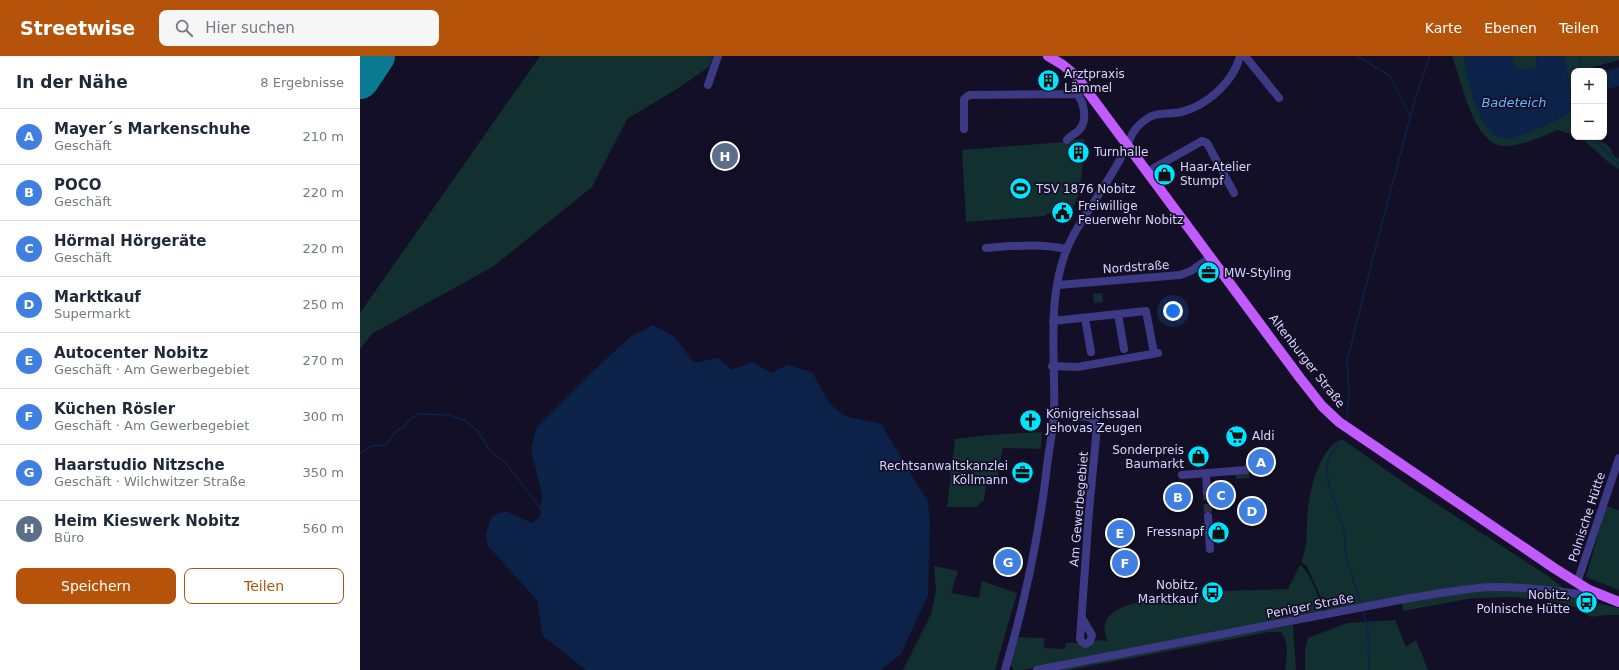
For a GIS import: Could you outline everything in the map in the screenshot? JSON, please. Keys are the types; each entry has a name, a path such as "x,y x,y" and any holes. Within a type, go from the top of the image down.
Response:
{"main road":[{"name":"Altenburger Straße","path":"1048,56 1064,60 1076,76 1081,90 1127,145 1322,406 1339,422 1577,583 1589,590 1619,602"}],"street":[{"path":"708,85 718,56"},
{"path":"1005,670 1015,638 1031,574 1044,493 1054,414 1052,366 1054,322 1058,285 1066,249 1127,145 1129,137 1134,130 1146,119 1159,113 1180,112 1195,107 1212,96 1228,80 1238,64 1240,56"},
{"path":"1245,56 1279,98"},
{"path":"964,129 964,104 966,97 975,95 1081,90 1079,97 1084,113 1084,123 1079,130 1067,140"},
{"path":"1147,172 1202,141 1207,143 1234,193"},
{"path":"986,248 1034,245 1066,249"},
{"name":"Nordstraße","path":"1058,285 1180,275 1191,271 1211,257"},
{"path":"1052,366 1077,367 1156,353 1146,311 1054,322"},
{"path":"1118,314 1124,349"},
{"path":"1085,318 1091,352"},
{"name":"Am Gewerbegebiet","path":"1054,414 1088,416 1094,420 1097,427 1089,511 1082,618"},
{"name":"Polnische Hütte","path":"1577,583 1619,458"},
{"path":"1182,475 1246,470 1256,459"},
{"path":"1206,474 1207,492"},
{"path":"1208,516 1210,549"},
{"name":"Peniger Straße","path":"1037,670 1410,598 1456,591 1491,587 1522,588 1581,594 1589,590"}],"green space":[{"path":"540,56 713,56 709,67 677,89 627,119 592,187 494,266 373,333 360,349 360,313"},
{"path":"1452,56 1464,56 1473,98 1486,126 1518,136 1543,126 1571,112 1571,134 1557,130 1531,141 1511,146 1493,143 1484,135 1476,123 1464,94"},
{"path":"1514,56 1536,56 1537,65 1535,69 1524,71 1514,67 1512,60"},
{"path":"1565,56 1619,56 1619,60 1589,68 1571,68 1571,88"},
{"name":"TSV 1876 Nobitz","path":"1084,139 1085,143 1080,188 1071,212 1060,207 1057,213 1049,213 1044,216 966,222 962,150"},
{"path":"1583,140 1600,140 1610,147 1613,155 1619,159 1619,169 1608,162"},
{"path":"1102,293 1103,302 1094,303 1093,294"},
{"path":"1042,432 1041,449 1003,448 997,479 987,479 984,500 976,507 947,507 955,439 988,435"},
{"path":"1342,439 1406,484 1548,576 1587,606 1593,602 1619,608 1619,615 1591,617 1578,608 1565,604 1552,601 1513,597 1472,598 1404,611 1400,599 1327,611 1307,566 1301,562 1304,554 1309,502 1315,475 1329,449"},
{"path":"1249,472 1250,478 1236,479 1235,473"},
{"path":"1606,506 1619,510 1619,590 1586,577"},
{"path":"1300,565 1307,572 1323,612 1022,670 1014,670 1010,664 1017,637 1044,638 1044,648 1065,649 1066,643 1079,643 1083,647 1091,647 1096,640 1108,641 1105,625 1112,613 1127,605 1147,600 1222,596 1222,591 1288,589"},
{"path":"934,566 958,571 951,593 979,598 982,581 1017,593 995,670 903,670 931,614 936,591"},
{"path":"1395,620 1406,647 1416,640 1428,670 1305,670 1305,650 1308,638 1347,623"},
{"path":"1292,625 1296,670 1285,670 1287,656 1284,636 1281,632 1269,632 1069,670 1055,670"}],"water":[{"name":"Badeteich","path":"1464,56 1514,56 1512,60 1514,67 1522,70 1535,69 1537,65 1536,56 1565,56 1571,88 1571,112 1549,124 1516,137 1507,139 1500,138 1492,133 1486,125 1474,102"},
{"path":"1619,67 1619,86 1607,89 1607,70"},
{"path":"653,325 675,337 694,363 718,358 732,370 752,362 771,373 787,365 812,372 830,404 845,416 881,424 928,502 930,520 928,595 901,654 881,670 586,670 543,636 537,600 488,546 486,534 492,516 506,511 532,523 540,516 542,494 531,450 536,428 591,373 630,337"}],"waterway":[{"path":"1357,56 1390,76 1410,116"},
{"path":"1379,235 1413,106 1430,56"},
{"path":"1579,68 1581,56"},
{"path":"1594,140 1612,159 1619,164"},
{"path":"1347,418 1349,394 1347,361 1378,238"},
{"path":"360,453 372,446 386,445 396,431 404,427 410,419 419,414 449,415 464,420 477,430 491,452 505,462 541,509"},
{"path":"1340,441 1329,458 1327,473 1329,485 1344,531 1346,557 1361,604"},
{"path":"1363,612 1368,630 1369,668"}],"runway":[{"path":"360,80 376,56"}],"tunnel":[{"path":"1207,492 1208,516"}],"place":[{"name":"Arztpraxis Lämmel","path":"1048,81"},
{"name":"Turnhalle","path":"1078,152"},
{"name":"Heim Kieswerk Nobitz","path":"725,156"},
{"name":"Haar-Atelier Stumpf","path":"1165,174"},
{"name":"TSV 1876 Nobitz","path":"1021,189"},
{"name":"Freiwillige Feuerwehr Nobitz","path":"1063,213"},
{"name":"MW-Styling","path":"1208,273"},
{"name":"Königreichssaal Jehovas Zeugen","path":"1030,421"},
{"name":"Aldi","path":"1237,436"},
{"name":"Sonderpreis Baumarkt","path":"1199,457"},
{"name":"Mayer´s Markenschuhe","path":"1261,462"},
{"name":"Rechtsanwaltskanzlei Köllmann","path":"1023,473"},
{"name":"Hörmal Hörgeräte","path":"1221,495"},
{"name":"POCO","path":"1178,497"},
{"name":"Marktkauf","path":"1252,511"},
{"name":"Fressnapf","path":"1219,532"},
{"name":"Autocenter Nobitz","path":"1120,533"},
{"name":"Haarstudio Nitzsche","path":"1008,562"},
{"name":"Küchen Rösler","path":"1125,563"},
{"name":"Nobitz, Marktkauf","path":"1213,592"},
{"name":"Nobitz, Polnische Hütte","path":"1586,602"}]}
